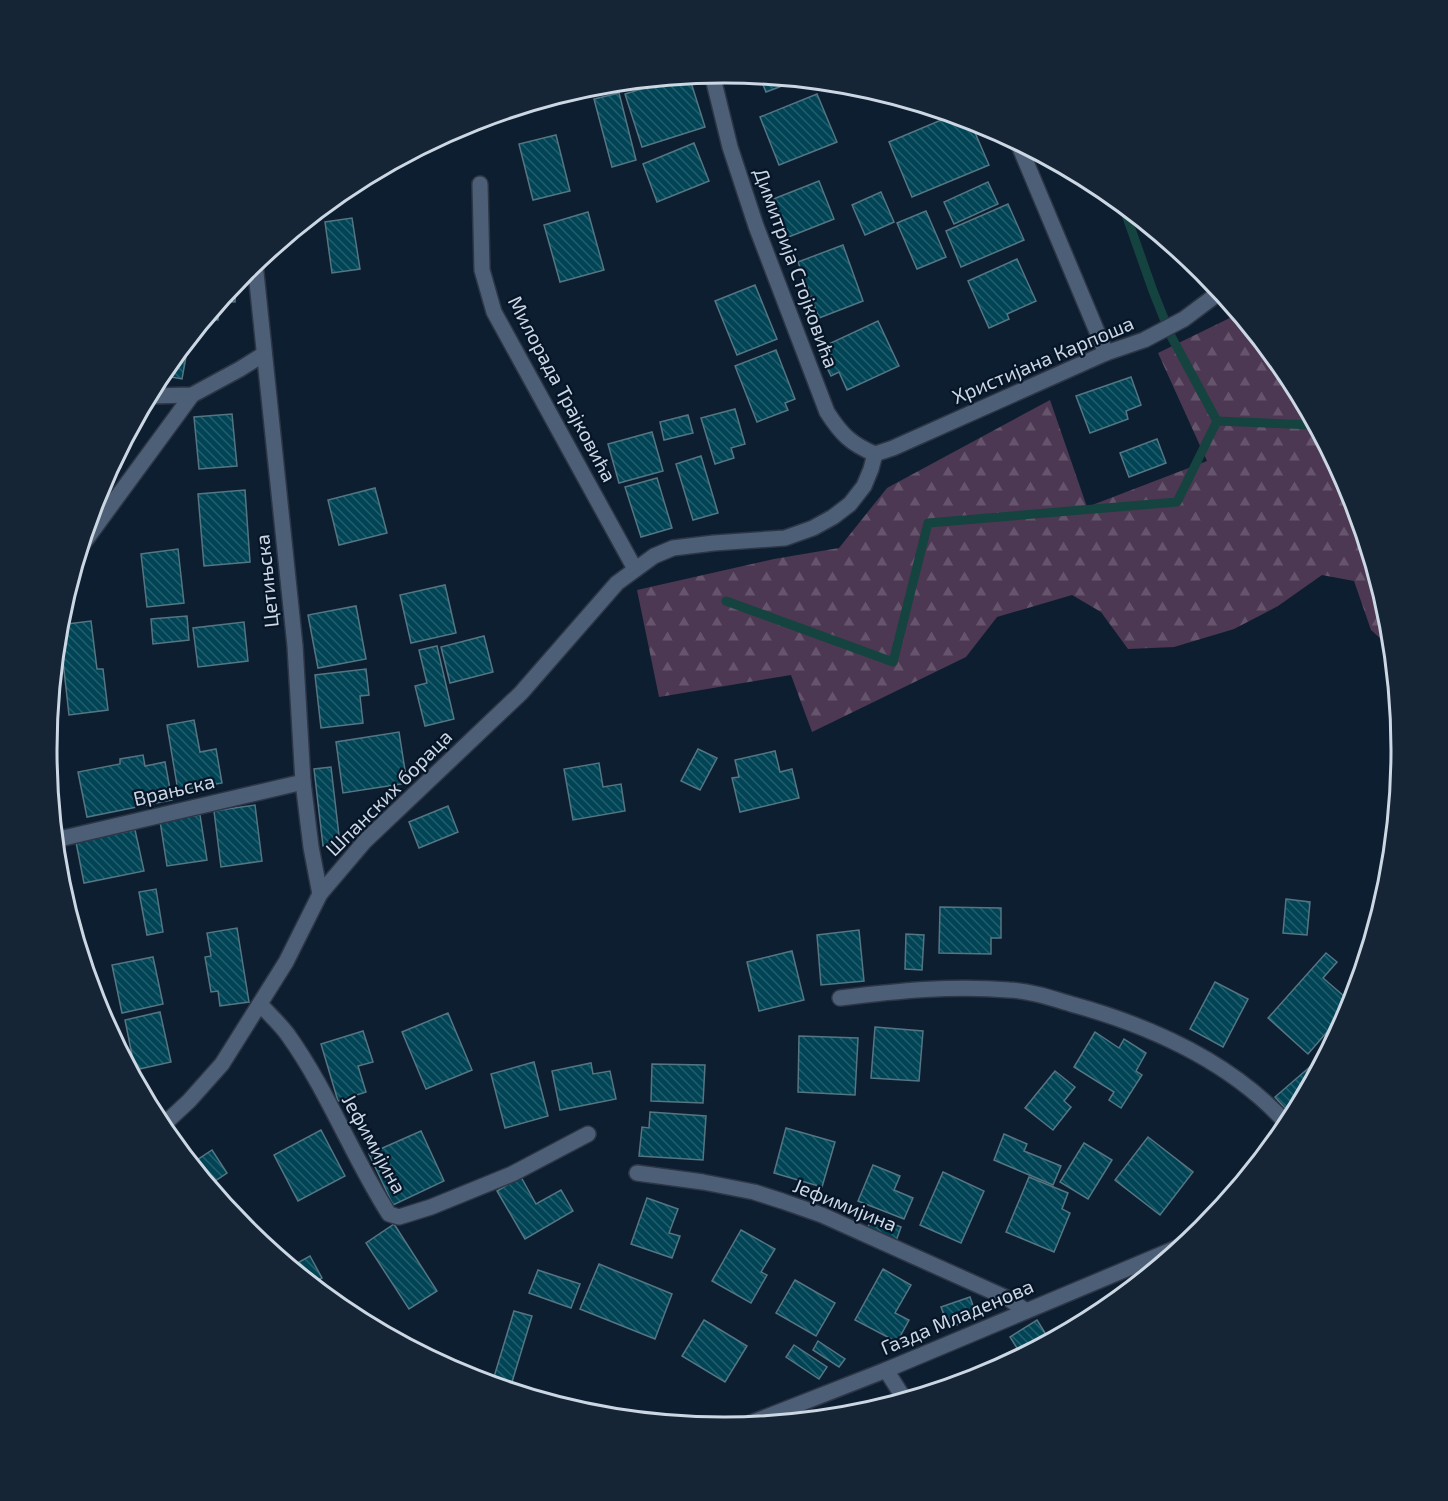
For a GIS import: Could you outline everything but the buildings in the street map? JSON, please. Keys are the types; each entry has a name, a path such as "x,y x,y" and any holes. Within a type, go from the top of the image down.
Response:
{"street":[{"name":"Димитрија Стојковића","path":"714,83 729,147 756,226 827,412 840,431 857,447 875,454"},
{"path":"1023,154 1106,353"},
{"name":"Милорада Трајковића","path":"480,184 482,270 494,312 635,569"},
{"name":"Цетињска","path":"256,275 295,646 303,782 311,847 320,894"},
{"name":"Христијана Карпоша","path":"875,454 1106,353 1144,340 1184,319 1213,297"},
{"path":"96,526 192,395 264,354"},
{"path":"159,396 192,395"},
{"name":"Шпанских бораца","path":"168,1120 222,1064 286,963 320,894 365,841 521,693 617,583 654,556 673,548 785,538 813,528 850,504 864,486 872,469 875,454"},
{"name":"Врањска","path":"63,838 303,782"},
{"path":"840,998 918,988 1010,990 1092,1010 1113,1016 1170,1041 1224,1069 1250,1089 1281,1118"},
{"name":"Јефимијина","path":"260,1004 287,1035 310,1072 371,1186 389,1214 399,1217 431,1207 512,1174 588,1134"},
{"name":"Јефимијина","path":"637,1173 754,1192 822,1215 1009,1299 1026,1311"},
{"name":"Газда Младенова","path":"769,1416 886,1370 1161,1255"},
{"path":"886,1370 901,1394"}],"green space":[{"path":"1231,318 1253,344 1302,417 1340,495 1356,536 1368,578 1381,639 1371,630 1354,581 1322,575 1278,606 1234,629 1174,647 1128,649 1101,612 1072,595 997,617 966,657 812,732 791,675 659,697 637,590 774,559 839,548 887,488 1050,400 1087,507 1207,461 1158,353"}],"waterway":[{"path":"1128,219 1171,336 1217,421"},
{"path":"726,601 893,662 928,523 1177,502 1217,421 1306,425"}]}
